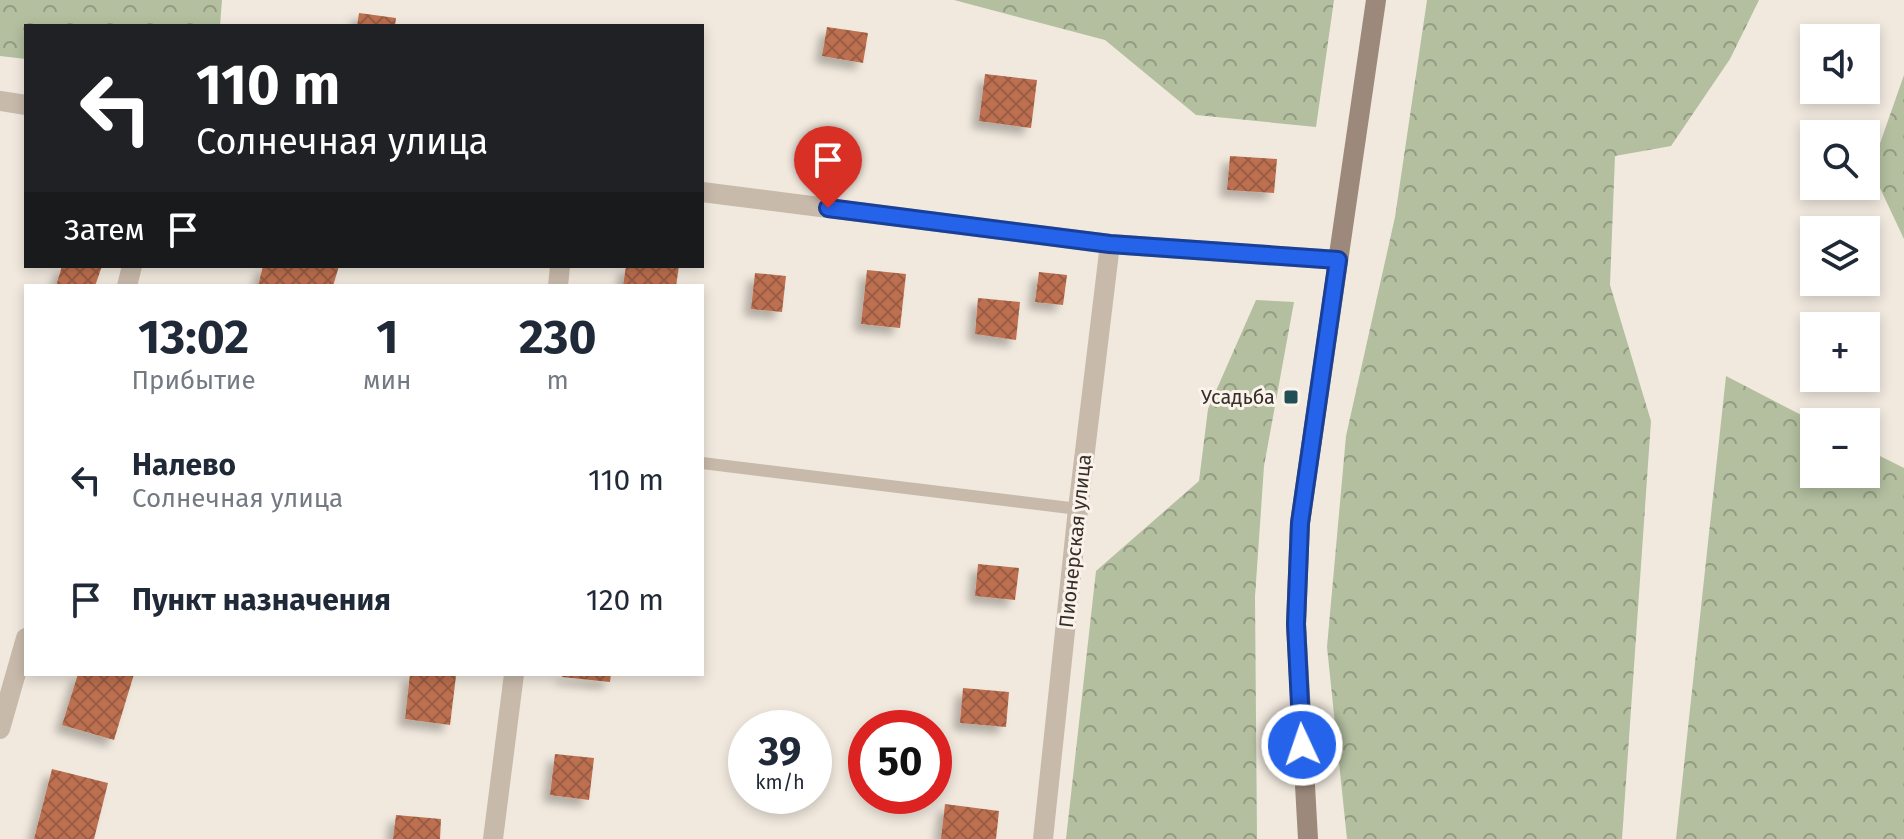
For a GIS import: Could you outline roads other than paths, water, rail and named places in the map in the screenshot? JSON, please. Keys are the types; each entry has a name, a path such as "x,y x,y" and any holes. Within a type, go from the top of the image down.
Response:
{"main road":[{"path":"1308,839 1296,624 1300,523 1376,0"}],"street":[{"path":"0,101 24,105"},
{"path":"704,192 1110,244 1338,260"},
{"name":"Пионерская улица","path":"1043,839 1110,244"},
{"path":"0,729 24,645"},
{"path":"493,839 514,676"}],"lane":[{"path":"704,463 1078,509"}],"place":[{"name":"Усадьба","path":"1291,397"}]}
